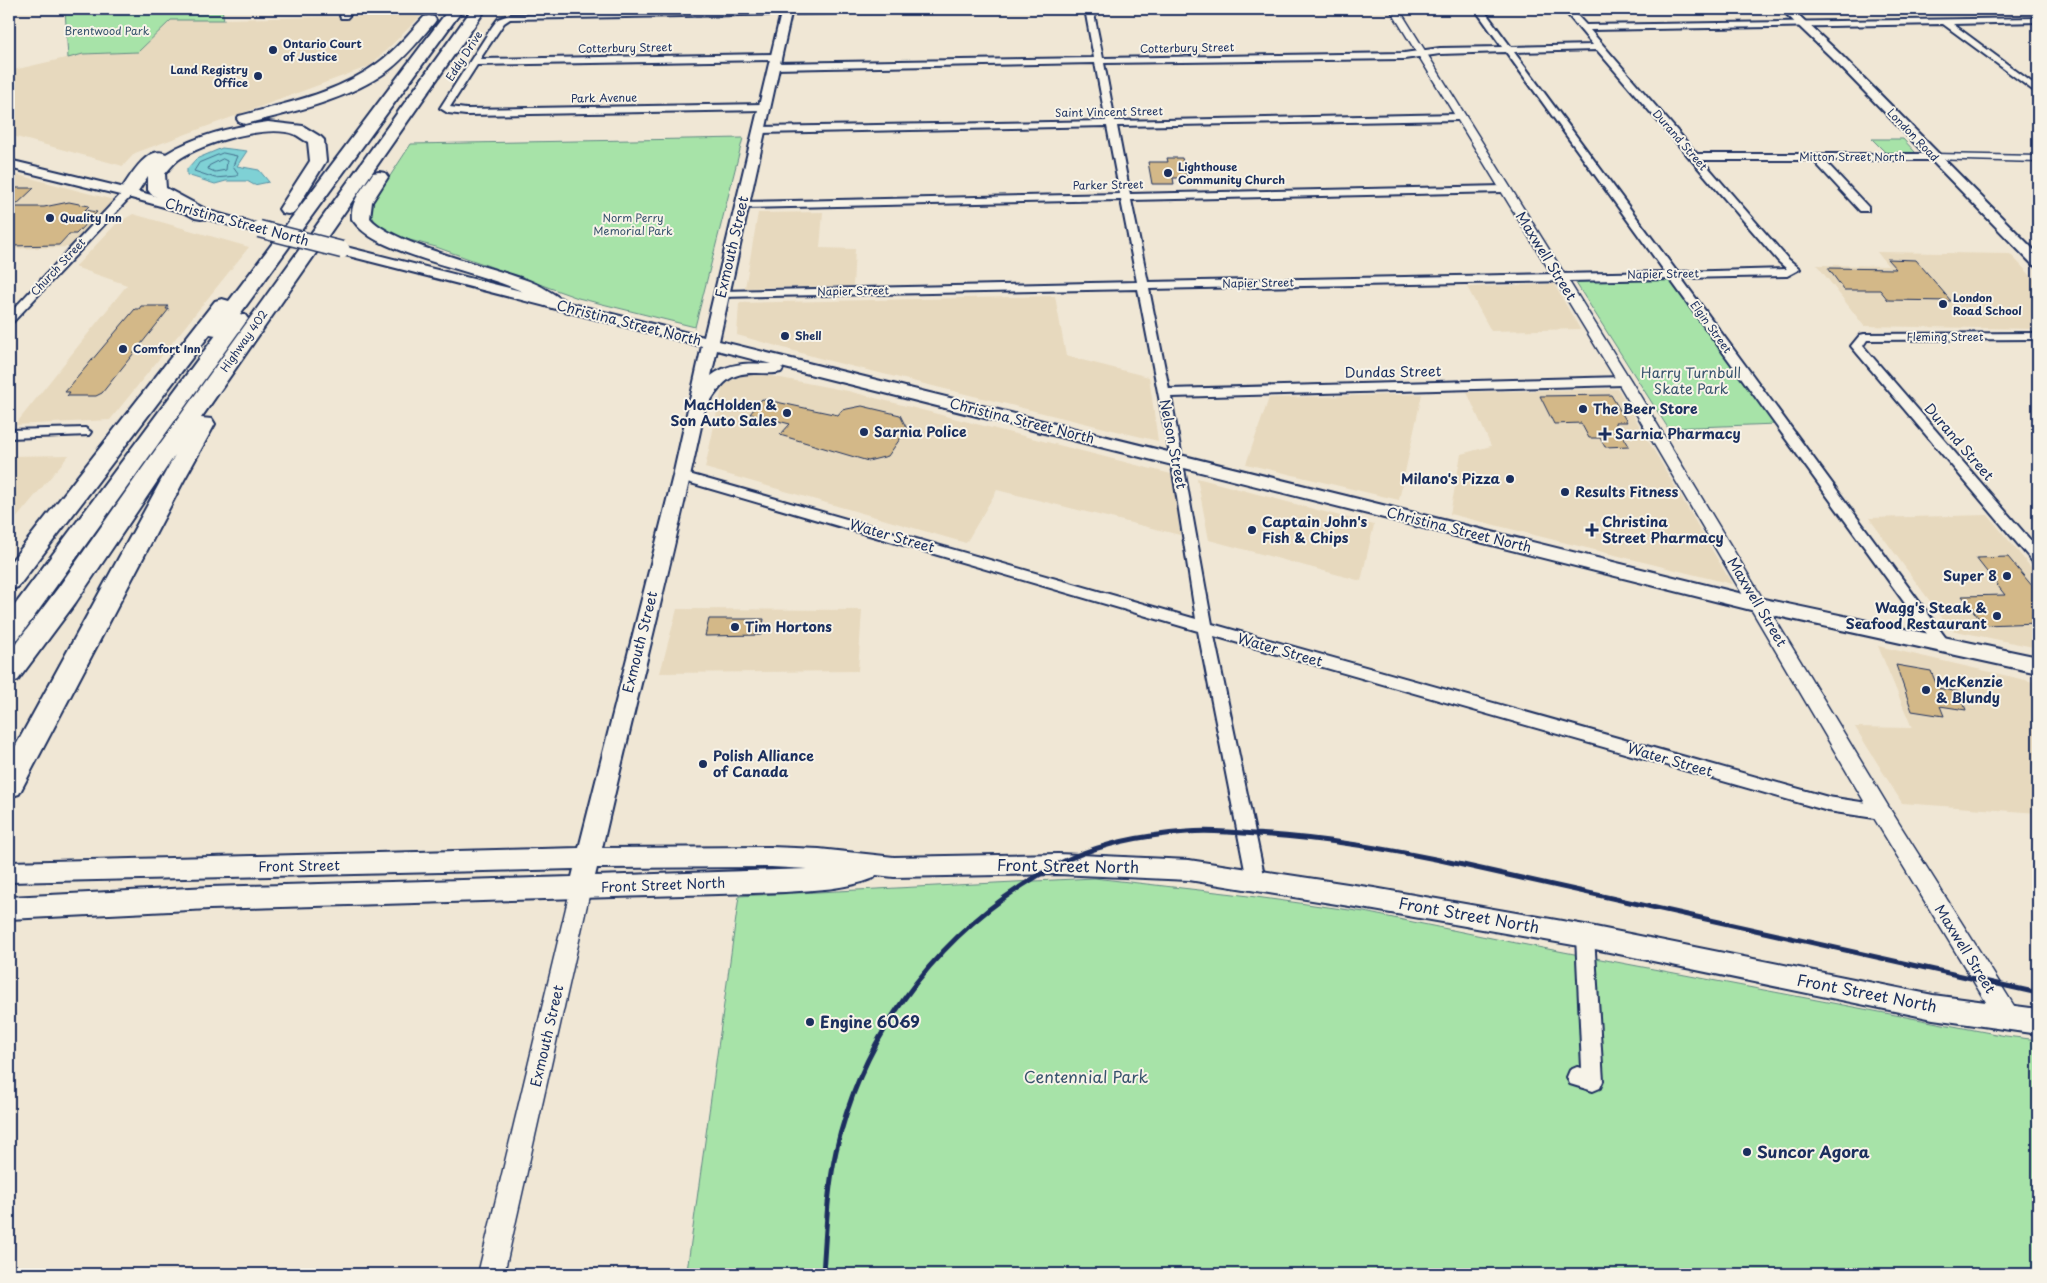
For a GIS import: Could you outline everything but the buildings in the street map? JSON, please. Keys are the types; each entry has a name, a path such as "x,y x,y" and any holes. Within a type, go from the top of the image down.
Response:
{"highway":[{"path":"128,193 144,169 180,142 214,129 325,95 372,75 395,58 440,9"},
{"path":"9,581 260,254 288,222 447,9"},
{"name":"Highway 402","path":"9,613 456,9"},
{"path":"9,632 464,9"},
{"name":"Highway 402","path":"9,673 67,596 479,9"},
{"path":"486,9 429,95 364,200 360,218 366,228 380,236 524,286 556,304"},
{"path":"201,214 164,194 153,185 153,179 161,167 181,151 222,134 259,128 290,129 316,138 320,152 318,161 260,254"},
{"path":"9,785 177,471 234,374 309,261 343,201"},
{"path":"9,592 94,472"}],"main road":[{"name":"London Road","path":"1786,9 1835,55 2038,262"},
{"name":"Exmouth Street","path":"581,887 629,685 645,631 682,476 741,205 787,10"},
{"name":"Christina Street North","path":"9,164 128,193 201,214 710,344 1759,605 2038,665"},
{"path":"696,412 711,385 730,370 748,368 822,372"},
{"name":"Front Street North","path":"589,858 798,858 894,866 1114,865 1189,870 1584,936 1923,1005 2038,1022"},
{"name":"Front Street","path":"9,872 589,858"},
{"name":"Front Street North","path":"581,887 785,881 814,879 894,866"},
{"path":"9,908 219,898 581,887"}],"street":[{"path":"344,16 350,9"},
{"path":"787,10 964,9"},
{"name":"Nelson Street","path":"1090,9 1177,459 1205,627 1256,880"},
{"name":"Maxwell Street","path":"1394,9 1624,381 1881,812 2008,1017"},
{"name":"Elgin Street","path":"1479,9 1943,645"},
{"name":"Durand Street","path":"1567,9 1783,260 1795,269"},
{"name":"Eddy Drive","path":"446,109 445,105 501,21 506,18 516,16 787,10"},
{"path":"1583,28 2038,20"},
{"path":"1944,21 2038,91"},
{"name":"Cotterbury Street","path":"474,62 1100,61 1404,56 1421,53 1600,47"},
{"name":"Park Avenue","path":"446,109 466,112 764,107"},
{"name":"Saint Vincent Street","path":"759,130 1459,116"},
{"name":"Mitton Street North","path":"1696,157 2038,159"},
{"path":"1817,158 1864,208"},
{"name":"Parker Street","path":"741,205 1504,189"},
{"name":"Church Street","path":"9,320 128,193"},
{"name":"Napier Street","path":"721,294 1787,273 1795,269"},
{"name":"Fleming Street","path":"1857,346 1864,337 2038,336"},
{"name":"Durand Street","path":"1857,346 2038,558"},
{"name":"Dundas Street","path":"1164,393 1624,381"},
{"path":"9,434 85,432"},
{"name":"Water Street","path":"682,476 1205,627 1232,637 1828,804 1881,812"},
{"name":"Exmouth Street","path":"492,1274 581,887"},
{"path":"1577,1076 1593,1081 1582,1020 1584,936"}],"shaded area":[{"path":"422,15 370,66 135,153 123,166 9,135 9,71 83,54 138,52 171,20"},
{"path":"18,175 114,200 70,247 9,249 9,235 17,226 9,226 9,184"},
{"path":"823,212 820,248 855,249 853,286 745,288 758,213"},
{"path":"133,214 249,247 110,420 15,425 127,285 75,267 116,224"},
{"name":"London Road School","path":"1877,252 2010,254 2038,283 2038,329 1864,326 1817,265 1888,266"},
{"path":"1554,284 1580,329 1491,331 1467,287"},
{"path":"1055,296 1066,356 1149,377 1158,441 826,360 737,335 739,303"},
{"path":"750,372 848,391 1175,475 1180,535 997,490 966,543 705,468 723,384"},
{"path":"1618,389 1732,584 1450,514 1461,454 1491,446 1467,392"},
{"path":"1422,394 1399,500 1246,464 1269,398"},
{"path":"69,455 9,527 9,456"},
{"path":"1197,478 1374,525 1361,581 1209,540"},
{"path":"1988,515 2038,576 2038,648 1951,630 1869,518"},
{"path":"677,609 862,610 858,671 660,673"},
{"path":"1878,646 2038,683 2038,813 1902,803 1855,727 1912,728"}],"green space":[{"name":"Brentwood Park","path":"65,9 222,9 224,20 171,20 138,52 83,54 68,58"},
{"name":"Norm Perry Memorial Park","path":"743,138 695,327 578,298 436,247 406,239 389,232 375,222 370,211 373,202 411,144"},
{"path":"1872,139 1903,139 1916,153 1886,153"},
{"name":"Harry Turnbull Skate Park","path":"1672,278 1777,424 1668,428 1574,280"},
{"name":"Centennial Park","path":"1094,878 1234,894 1364,912 1511,942 2006,1036 2038,1040 2038,1274 633,1274 687,1271 739,896"}],"water":[{"path":"222,148 247,151 237,166 259,170 269,182 254,185 247,181 226,181 215,184 187,175 187,169 196,159"}],"railway":[{"path":"823,1274 831,1182 836,1151 847,1110 881,1035 904,1000 929,967 989,909 1023,885 1071,858 1085,852 1128,840 1172,833 1221,831 1308,838 1412,854 2038,993"}],"place":[{"name":"Ontario Court of Justice","path":"273,50"},
{"name":"Land Registry Office","path":"258,76"},
{"name":"Lighthouse Community Church","path":"1168,173"},
{"name":"Quality Inn","path":"50,218"},
{"name":"London Road School","path":"1943,304"},
{"name":"Shell","path":"785,336"},
{"name":"Comfort Inn","path":"123,349"},
{"name":"The Beer Store","path":"1583,409"},
{"name":"MacHolden & Son Auto Sales","path":"787,413"},
{"name":"Sarnia Police","path":"864,432"},
{"name":"Sarnia Pharmacy","path":"1605,434"},
{"name":"Milano's Pizza","path":"1510,479"},
{"name":"Results Fitness","path":"1565,492"},
{"name":"Captain John's Fish & Chips","path":"1252,530"},
{"name":"Christina Street Pharmacy","path":"1592,530"},
{"name":"Super 8","path":"2007,576"},
{"name":"Wagg's Steak & Seafood Restaurant","path":"1997,616"},
{"name":"Tim Hortons","path":"735,627"},
{"name":"McKenzie & Blundy","path":"1926,690"},
{"name":"Polish Alliance of Canada","path":"703,764"},
{"name":"Engine 6069","path":"810,1022"},
{"name":"Suncor Agora","path":"1747,1152"}]}
